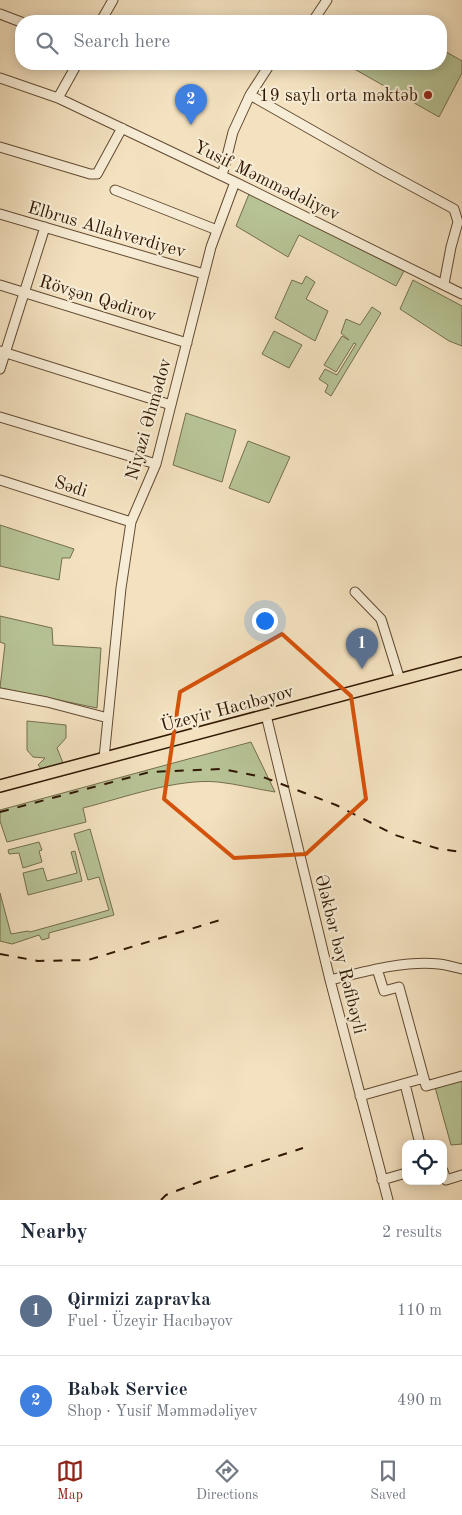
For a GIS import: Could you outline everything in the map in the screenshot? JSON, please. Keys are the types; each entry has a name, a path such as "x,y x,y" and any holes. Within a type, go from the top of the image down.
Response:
{"main road":[{"name":"Üzeyir Hacıbəyov","path":"0,786 462,663"}],"street":[{"path":"317,15 327,0"},
{"path":"103,15 109,1"},
{"path":"0,14 15,20"},
{"path":"58,98 74,70"},
{"path":"222,176 233,132 250,95 266,70"},
{"name":"Yusif Məmmədəliyev","path":"0,78 58,98 235,182 462,294"},
{"path":"250,95 454,209 458,222 451,246 444,284"},
{"path":"0,147 90,174 97,174 122,128"},
{"name":"Niyazi Əhmədov","path":"104,758 121,588 131,522 156,464 204,274 217,230 235,182"},
{"path":"115,190 217,230"},
{"name":"Elbrus Allahverdiyev","path":"0,214 204,274"},
{"path":"0,369 3,352 25,293 45,227"},
{"name":"Rövşən Qədirov","path":"0,285 187,343"},
{"path":"3,352 171,405"},
{"path":"0,417 156,464"},
{"name":"Sədi","path":"0,480 131,522"},
{"path":"355,592 382,619 400,680"},
{"path":"0,694 48,702 108,718"},
{"name":"Ələkbər bəy Rəfibəyli","path":"266,715 330,980 388,1200"},
{"path":"330,980 377,969 406,965 437,964 462,969"},
{"path":"377,969 384,991 399,987 426,1086 462,1076"},
{"path":"360,1096 424,1078"},
{"path":"405,1084 419,1140"},
{"path":"382,1180 402,1174"},
{"path":"447,1180 462,1175"}],"highlighted area":[{"path":"282,634 351,696 366,799 306,854 234,858 164,799 180,692"}],"green space":[{"path":"447,52 462,61 462,73 439,117 356,70 447,70"},
{"path":"249,194 404,271 396,286 299,235 288,257 236,226"},
{"path":"306,276 315,282 306,299 328,311 315,341 275,318 292,280 302,284"},
{"path":"413,280 462,306 462,346 449,341 400,309"},
{"path":"372,307 381,313 331,396 325,392 328,385 319,379 325,369 337,375 356,344 354,343 336,372 324,365 342,336 349,340 341,333 346,319 360,325"},
{"path":"274,331 302,345 289,368 262,354"},
{"path":"186,413 236,430 222,482 173,465"},
{"path":"248,441 290,457 269,503 229,488"},
{"path":"0,525 74,549 70,558 62,558 59,580 0,566"},
{"path":"0,616 52,628 53,645 101,648 97,708 0,688 5,644 0,642"},
{"path":"27,721 66,725 66,738 57,748 63,763 42,770 38,765 45,758 33,757 27,750"},
{"path":"251,742 275,792 218,782 185,783 168,786 83,808 86,822 7,842 0,821 0,810"},
{"path":"90,829 114,915 49,933 49,938 42,940 39,935 12,944 0,941 0,893 11,934 30,932 109,910 99,877 88,880 74,834"},
{"path":"39,842 42,850 39,851 42,862 23,868 19,853 9,854 8,850"},
{"path":"75,851 82,881 28,895 23,873 43,868 47,881 77,873 71,852"},
{"path":"462,1078 462,1144 451,1145 435,1087"}],"railway":[{"path":"0,812 150,772 222,769 263,777 336,805 395,835 439,849 462,852"},
{"path":"0,954 38,961 88,960 227,918"},
{"path":"161,1200 166,1195 199,1182 303,1148"}],"place":[{"name":"19 saylı orta məktəb","path":"428,95"},
{"name":"Babək Service","path":"191,125"},
{"name":"Qirmizi zapravka","path":"362,669"}]}
